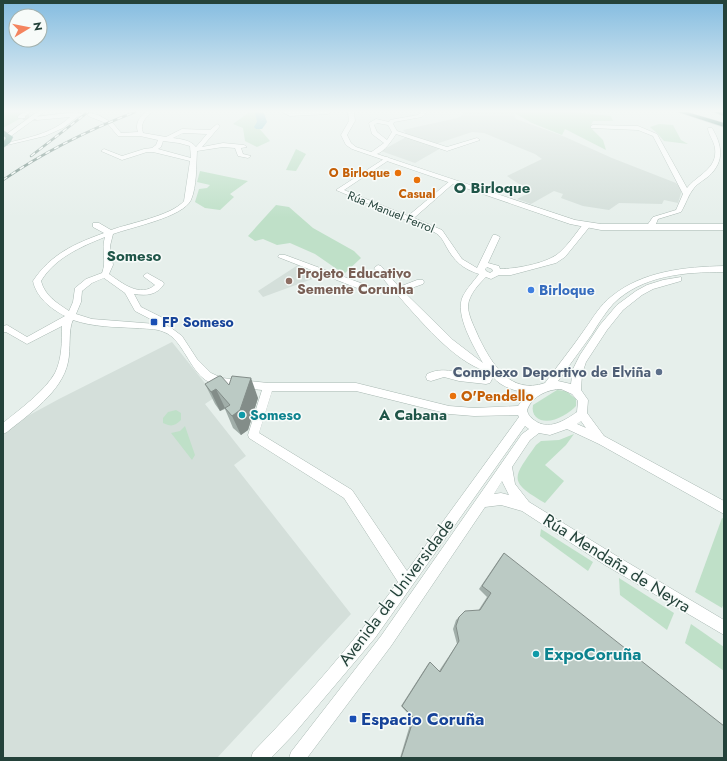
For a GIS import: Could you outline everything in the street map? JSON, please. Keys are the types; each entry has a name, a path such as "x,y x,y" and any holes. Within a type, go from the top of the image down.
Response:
{"street":[{"path":"153,150 157,148"},
{"path":"193,148 195,153 189,197 184,205 169,214 110,233 89,242 56,260 39,276 38,286 42,293 69,318 92,322 161,327 173,333 179,338 194,362 211,379 231,384 268,387 356,387 449,410 474,412 524,410 544,388 597,319 613,300 623,292 633,285 662,276 698,270 724,269"},
{"path":"195,153 199,148"},
{"path":"104,151 122,158 146,150 195,153 214,148"},
{"path":"241,148 240,154 248,156"},
{"path":"353,148 586,225 612,228 724,227"},
{"path":"372,154 383,148"},
{"path":"661,148 666,158 672,165 687,195"},
{"path":"654,228 652,224 656,218 679,212 694,184 710,171 717,161 719,148"},
{"name":"Rúa Manuel Ferrol","path":"387,159 339,190 410,218 442,233 450,249 462,264 470,269 483,271 493,266 496,268 497,272 517,271 553,261 562,255 586,225"},
{"path":"717,161 724,160"},
{"path":"410,218 453,181"},
{"path":"96,225 110,233"},
{"path":"3,428 34,402 59,376 64,362 69,318 78,301 78,290 89,281 105,275 109,265 106,246 110,233"},
{"path":"496,237 483,271 467,298 464,310 481,348 492,369 501,380 517,388 530,424 538,428 550,430 569,425 582,414"},
{"path":"282,257 373,291 398,290 420,282"},
{"path":"378,268 442,338 482,368 492,369"},
{"path":"105,275 128,291 138,309 160,320 161,327"},
{"path":"576,391 578,370 587,352 618,308 627,300 650,287 674,280 700,276 724,275"},
{"path":"128,291 150,292 156,290 160,284 147,276"},
{"path":"3,329 6,328 27,341 69,318"},
{"path":"460,351 472,352 481,348"},
{"path":"431,377 437,373 445,372 463,378 480,378 488,376 492,369"},
{"path":"480,378 517,388 544,388 562,385 576,391 583,400 582,414 603,441"},
{"path":"268,387 253,435 348,494 406,582"},
{"name":"Avenida da Universidade","path":"259,758 287,729 370,633 524,410"},
{"path":"569,425 603,441 724,508"},
{"name":"Avenida da Universidade","path":"297,758 386,641 526,437 538,428"},
{"name":"Rúa Mendaña de Neyra","path":"506,467 507,482 526,506 724,630"},
{"name":"Rúa Mendaña de Neyra","path":"484,500 501,499 526,506"}],"shaded area":[{"path":"387,148 441,148 415,163 381,151"},
{"path":"519,148 589,148 676,183 682,190 678,203 664,200 662,204 619,203 609,210 583,206 561,198 563,194 554,191 531,204 517,199 531,192 507,176 542,159 535,154"},
{"name":"Projeto Educativo Semente Corunha","path":"298,265 326,274 263,297 258,291"},
{"path":"172,342 208,387 227,389 205,404 246,456 234,465 351,614 217,758 3,758 3,433 24,418 59,399"}],"green space":[{"path":"296,149 306,154 296,171 286,170"},
{"path":"200,171 248,181 230,194 234,197 220,210 205,208 195,202 199,189 207,188 210,185 197,182"},
{"path":"276,205 289,207 313,228 354,251 361,258 344,274 315,254 290,243 277,245 263,239 255,241 248,236"},
{"path":"557,390 566,391 576,399 576,406 568,413 557,419 546,421 536,417 533,412 533,405"},
{"path":"176,410 181,413 181,420 177,424 168,425 163,423 163,418 168,412"},
{"path":"185,426 195,455 192,460 171,433 180,431"},
{"path":"574,434 566,445 545,465 564,481 545,503 533,496 519,484 519,472 536,445 541,441 559,440"},
{"path":"722,518 724,519 724,603 722,608 695,592"},
{"path":"541,529 593,562 588,571 540,536"},
{"path":"619,578 674,613 667,630 620,595"},
{"path":"691,624 724,647 724,671 685,643"}],"building":[{"path":"221,376 229,385 232,376 251,378 240,410 232,416 225,408 230,405 216,389 211,392 205,384"},
{"name":"ExpoCoruña","path":"504,553 724,726 724,758 401,758 414,718 402,706 430,662 440,672 459,641 456,626 459,617 465,611 480,610 491,593 482,586"}],"railway":[{"path":"31,156 42,148"},
{"path":"3,180 57,148"}],"place":[{"name":"O Birloque","path":"398,173"},
{"name":"Casual","path":"417,180"},
{"name":"Projeto Educativo Semente Corunha","path":"289,281"},
{"name":"Birloque","path":"531,290"},
{"name":"FP Someso","path":"154,322"},
{"name":"Complexo Deportivo de Elviña","path":"659,372"},
{"name":"O'Pendello","path":"453,396"},
{"name":"Someso","path":"242,415"},
{"name":"ExpoCoruña","path":"536,654"},
{"name":"Espacio Coruña","path":"353,719"}],"district":[{"name":"O Birloque","path":"492,188"},
{"name":"Someso","path":"134,256"},
{"name":"A Cabana","path":"413,415"}]}
